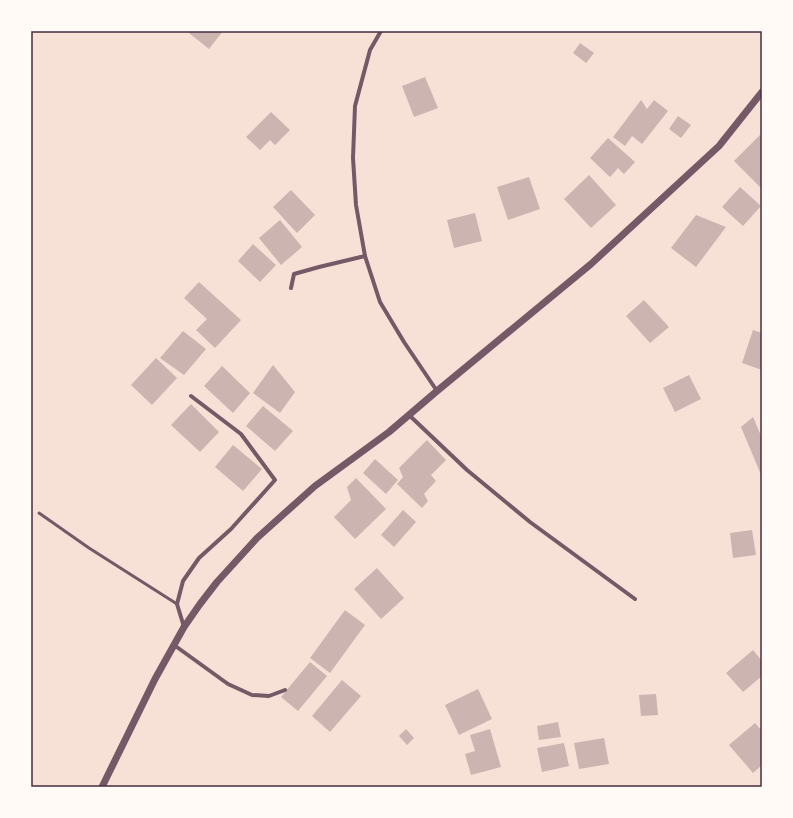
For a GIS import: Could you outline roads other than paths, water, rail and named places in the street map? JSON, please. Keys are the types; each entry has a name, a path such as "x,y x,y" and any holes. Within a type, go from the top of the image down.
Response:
{"street":[{"path":"381,31 370,50 355,106 353,158 356,205 365,256 380,302 404,342 437,390"},
{"path":"102,787 155,679 184,628 217,582 257,538 315,486 389,432 437,390 591,264 719,146 762,92"},
{"path":"291,288 294,274 319,266 365,256"},
{"path":"184,628 178,604 183,581 199,558 231,529 276,480 240,434 191,396"},
{"path":"409,414 467,470 530,522 635,599"},
{"path":"174,645 228,684 252,694 269,696 285,690"}],"lane":[{"path":"39,513 88,548 178,604"}]}
